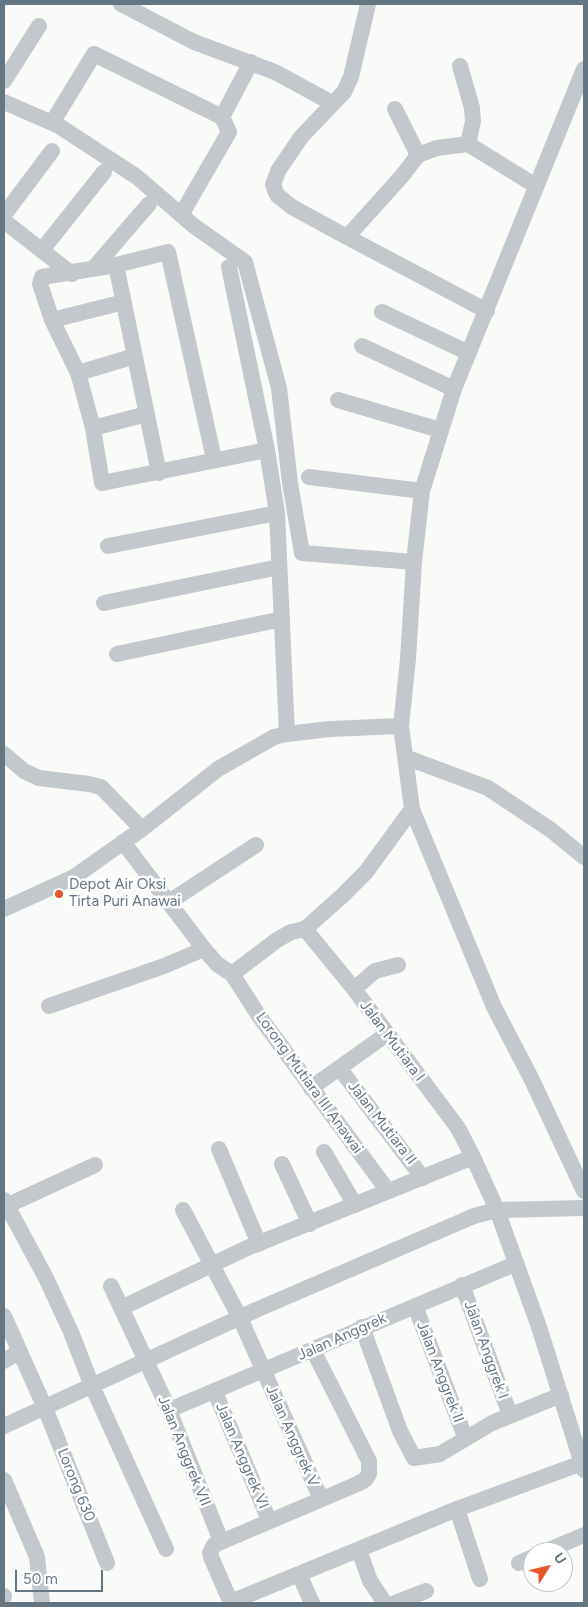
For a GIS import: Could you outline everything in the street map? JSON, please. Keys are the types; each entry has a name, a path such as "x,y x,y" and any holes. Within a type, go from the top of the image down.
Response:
{"street":[{"path":"121,4 194,42 275,72 332,104"},
{"path":"368,4 357,59 344,92 301,137 278,172 273,185 276,195 292,207 487,312"},
{"path":"4,81 39,26"},
{"path":"52,123 94,54 222,117 229,132 182,215"},
{"path":"222,117 251,62"},
{"path":"460,66 472,108 473,121 468,144"},
{"path":"584,69 487,312 454,389 422,492 414,562 408,659 401,726 412,809 494,1007 532,1080 584,1191"},
{"path":"4,102 52,123 137,177 182,215 245,262 279,388 290,484 302,553 414,562"},
{"path":"395,110 418,155"},
{"path":"347,237 402,176 418,155 437,148 468,144 536,186"},
{"path":"4,215 52,151"},
{"path":"42,250 104,172"},
{"path":"93,269 149,204"},
{"path":"4,221 72,274"},
{"path":"214,460 168,252 72,274 42,277 40,284 52,320 78,373 93,428 102,483 267,450"},
{"path":"116,265 159,472"},
{"path":"229,267 267,450 277,513 287,734"},
{"path":"52,320 124,302"},
{"path":"382,312 469,353"},
{"path":"362,346 454,389"},
{"path":"78,373 135,356"},
{"path":"338,400 440,430"},
{"path":"93,428 147,414"},
{"path":"309,477 422,492"},
{"path":"108,546 277,513"},
{"path":"104,603 279,568"},
{"path":"116,654 282,619"},
{"path":"4,909 74,877 142,829 218,769 248,751 287,734 330,729 401,726"},
{"path":"4,754 24,771 40,778 101,787 142,829"},
{"path":"405,757 488,788 551,830 584,857"},
{"path":"232,974 277,940 291,932 305,929 366,872 412,809"},
{"name":"Lorong Mutiara III Anawai","path":"123,842 204,949 217,964 232,974 311,1088 388,1191"},
{"path":"169,902 256,845"},
{"name":"Jalan Mutiara I","path":"305,929 354,989 458,1128 497,1210 539,1327 583,1466"},
{"path":"49,1006 164,966 204,949"},
{"path":"354,989 375,971 398,965"},
{"path":"311,1088 387,1034"},
{"name":"Jalan Mutiara II","path":"340,1069 423,1178"},
{"path":"219,1149 259,1244"},
{"path":"324,1152 356,1205"},
{"path":"121,1308 259,1244 473,1157"},
{"path":"282,1164 310,1224"},
{"path":"95,1165 5,1204 46,1278 71,1332 92,1386 166,1549"},
{"path":"4,1426 240,1318 474,1216 497,1210 584,1208"},
{"name":"Jalan Anggrek V","path":"183,1210 240,1318 321,1499"},
{"name":"Jalan Anggrek","path":"169,1410 263,1372 362,1327 515,1264"},
{"name":"Jalan Anggrek I","path":"462,1285 510,1415"},
{"name":"Jalan Anggrek VII","path":"111,1286 169,1410 221,1542"},
{"name":"Jalan Anggrek II","path":"415,1306 465,1437"},
{"name":"Lorong 630","path":"4,1316 44,1408 107,1563"},
{"path":"362,1327 400,1431 410,1453 418,1459 440,1454 465,1437 510,1415 561,1395"},
{"path":"313,1350 369,1461 369,1474 364,1480 354,1485 269,1520 221,1542 211,1549 211,1558 231,1603 457,1509 583,1466"},
{"path":"4,1361 19,1352"},
{"name":"Jalan Anggrek VI","path":"215,1392 269,1520"},
{"path":"4,1480 37,1557 42,1603"},
{"path":"457,1509 480,1579"},
{"path":"569,1542 584,1536"},
{"path":"359,1550 370,1581 385,1603"},
{"path":"299,1574 312,1603"},
{"path":"395,1603 426,1591"}],"place":[{"name":"Depot Air Oksi Tirta Puri Anawai","path":"59,894"}]}
